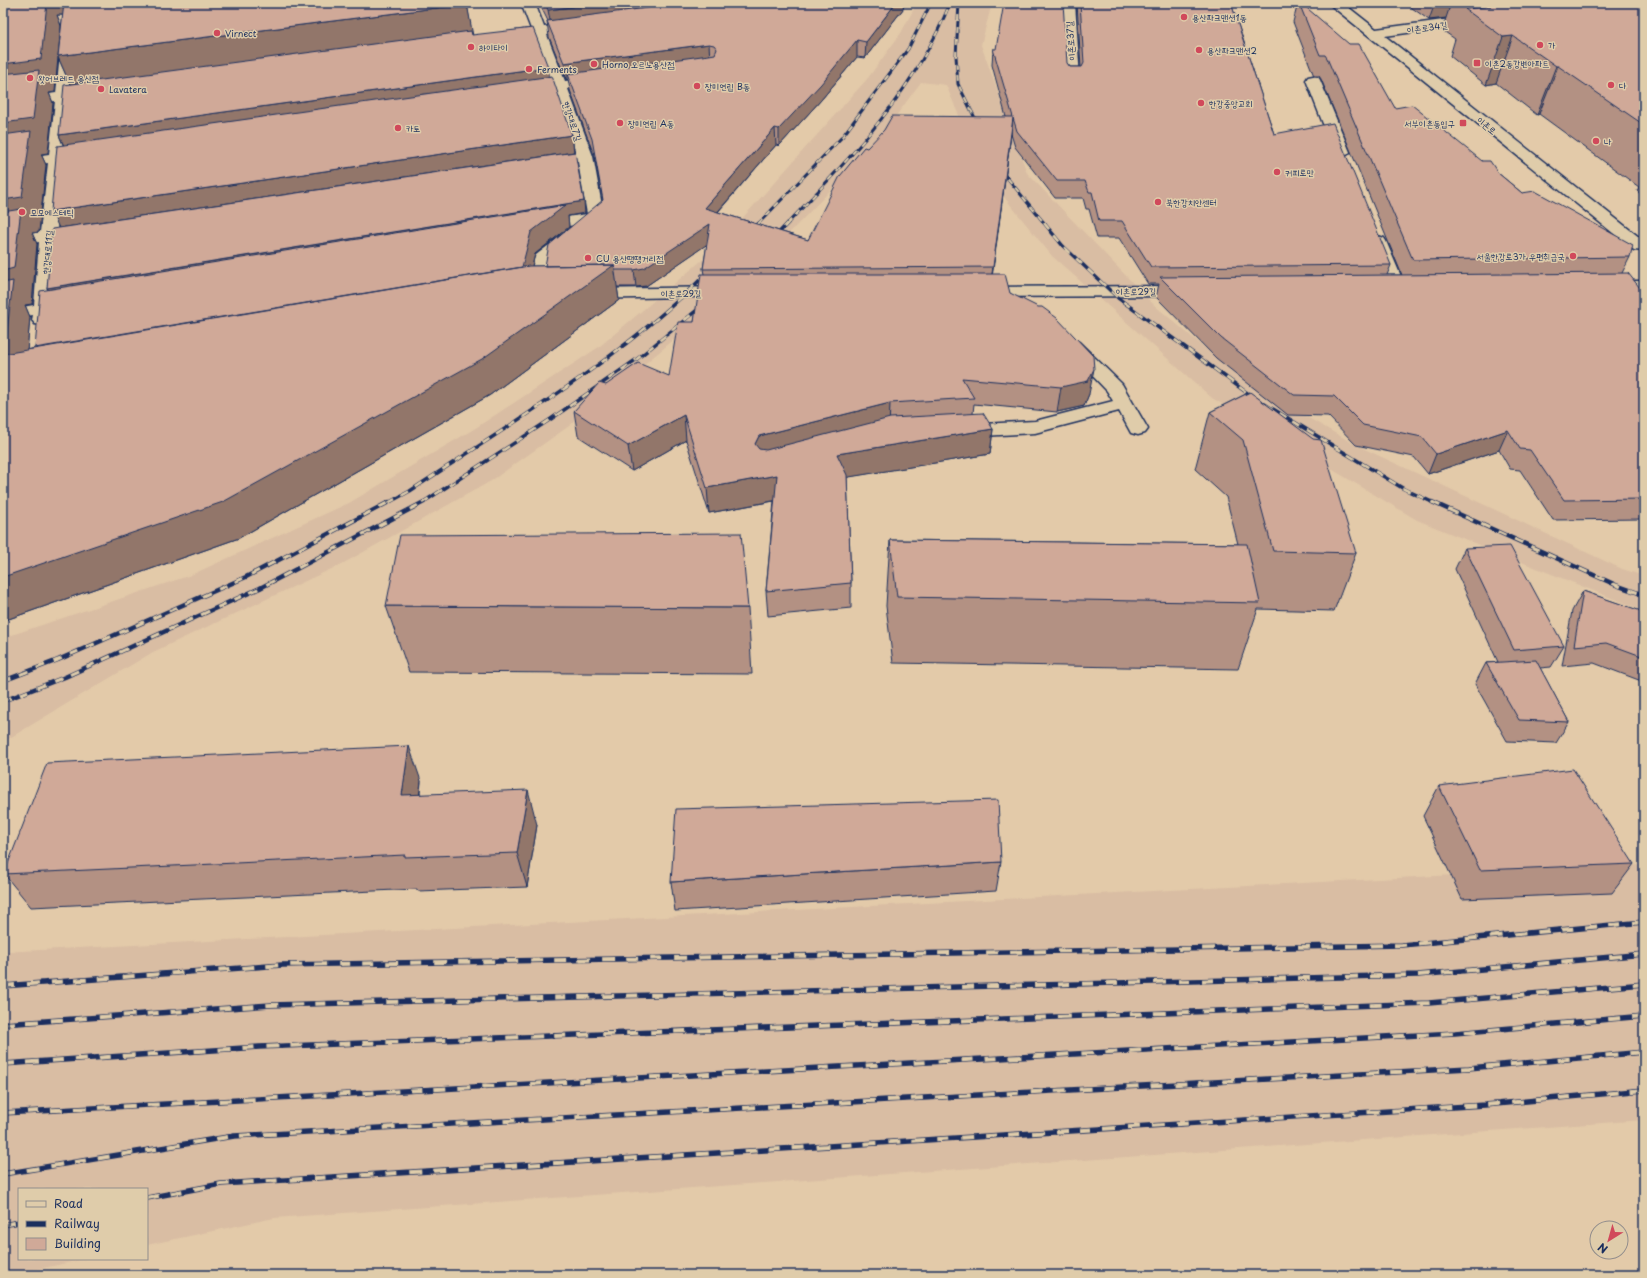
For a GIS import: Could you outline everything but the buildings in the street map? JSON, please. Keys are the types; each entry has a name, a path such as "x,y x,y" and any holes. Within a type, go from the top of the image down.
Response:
{"street":[{"name":"한강대로11길","path":"39,338 72,3"},
{"name":"한강대로7길","path":"528,3 585,156 596,217"},
{"name":"이촌로37길","path":"1068,3 1073,79"},
{"name":"이촌로","path":"1335,3 1643,249"},
{"name":"이촌로34길","path":"1373,34 1488,18"},
{"path":"493,38 587,26"},
{"name":"한강대로7길","path":"513,92 608,79"},
{"path":"1313,80 1348,166"},
{"path":"3,104 110,89"},
{"path":"3,165 96,152"},
{"name":"한강대로7길","path":"530,164 585,156"},
{"path":"526,229 596,217"},
{"path":"536,296 542,259 596,217"},
{"path":"1371,224 1397,288"},
{"path":"3,243 95,229"},
{"path":"1595,286 1643,287"},
{"name":"이촌로29길","path":"962,292 1208,290"},
{"name":"이촌로29길","path":"575,294 748,292"},
{"path":"1018,292 1034,308"},
{"path":"3,315 81,302"},
{"path":"1061,335 1115,388 1138,429"},
{"path":"943,432 1035,427 1124,404"}],"shaded area":[{"path":"917,3 992,3 981,45 1027,173 1154,305 1247,383 1356,445 1622,569 1644,576 1644,611 1417,520 1212,398 1052,256 982,170 946,85 921,82 893,120 859,161 732,292 569,426 491,481 342,564 153,652 3,742 3,638 191,575 349,503 474,429 599,347 713,251 868,78 901,33"},
{"path":"1644,865 1644,1120 274,1218 148,1245 148,1188 18,1188 18,1260 80,1260 11,1275 3,1275 3,952"}],"railway":[{"path":"758,224 842,137 908,49 931,3"},
{"path":"787,224 857,148 900,94 936,35 950,3"},
{"path":"959,3 956,56 958,84 979,126"},
{"path":"1000,169 1045,224"},
{"path":"773,239 788,223"},
{"path":"1044,223 1063,246 1118,298 1250,395 1404,489 1434,503"},
{"path":"750,232 758,224"},
{"path":"388,503 410,491 565,389 639,333 674,304 708,272"},
{"path":"422,503 551,419 637,359 703,305"},
{"path":"3,681 58,660 246,577 389,502"},
{"path":"3,701 65,677 260,588 424,502"},
{"path":"1432,502 1616,585 1644,595"},
{"path":"3,986 282,965 1402,945 1644,922"},
{"path":"3,1024 271,1005 1418,975 1644,954"},
{"path":"3,1064 259,1047 1429,1003 1644,984"},
{"path":"3,1113 1455,1033 1644,1016"},
{"path":"3,1174 234,1136 1469,1068 1644,1052"},
{"path":"148,1198 221,1184 1485,1105 1644,1090"},
{"path":"3,1225 18,1222"}],"place":[{"name":"용산파크맨션1동","path":"1184,17"},
{"name":"Virnect","path":"217,33"},
{"name":"가","path":"1540,45"},
{"name":"하이타이","path":"471,47"},
{"name":"용산파크맨션2","path":"1199,50"},
{"name":"이촌2동강변아파트","path":"1477,63"},
{"name":"Horno 오르노용산점","path":"594,64"},
{"name":"Ferments","path":"529,69"},
{"name":"왓어브레드 용산점","path":"30,78"},
{"name":"다","path":"1611,85"},
{"name":"장미연립 B동","path":"697,86"},
{"name":"Lavatera","path":"101,89"},
{"name":"한강중앙교회","path":"1201,103"},
{"name":"장미연립 A동","path":"620,123"},
{"name":"서부이촌동입구","path":"1463,123"},
{"name":"카토","path":"398,128"},
{"name":"나","path":"1596,141"},
{"name":"커피로만","path":"1277,172"},
{"name":"북한강치안센터","path":"1158,202"},
{"name":"모모에스테틱","path":"22,212"},
{"name":"서울한강로3가 우편취급국","path":"1573,256"},
{"name":"CU 용산땡땡거리점","path":"588,258"}]}
